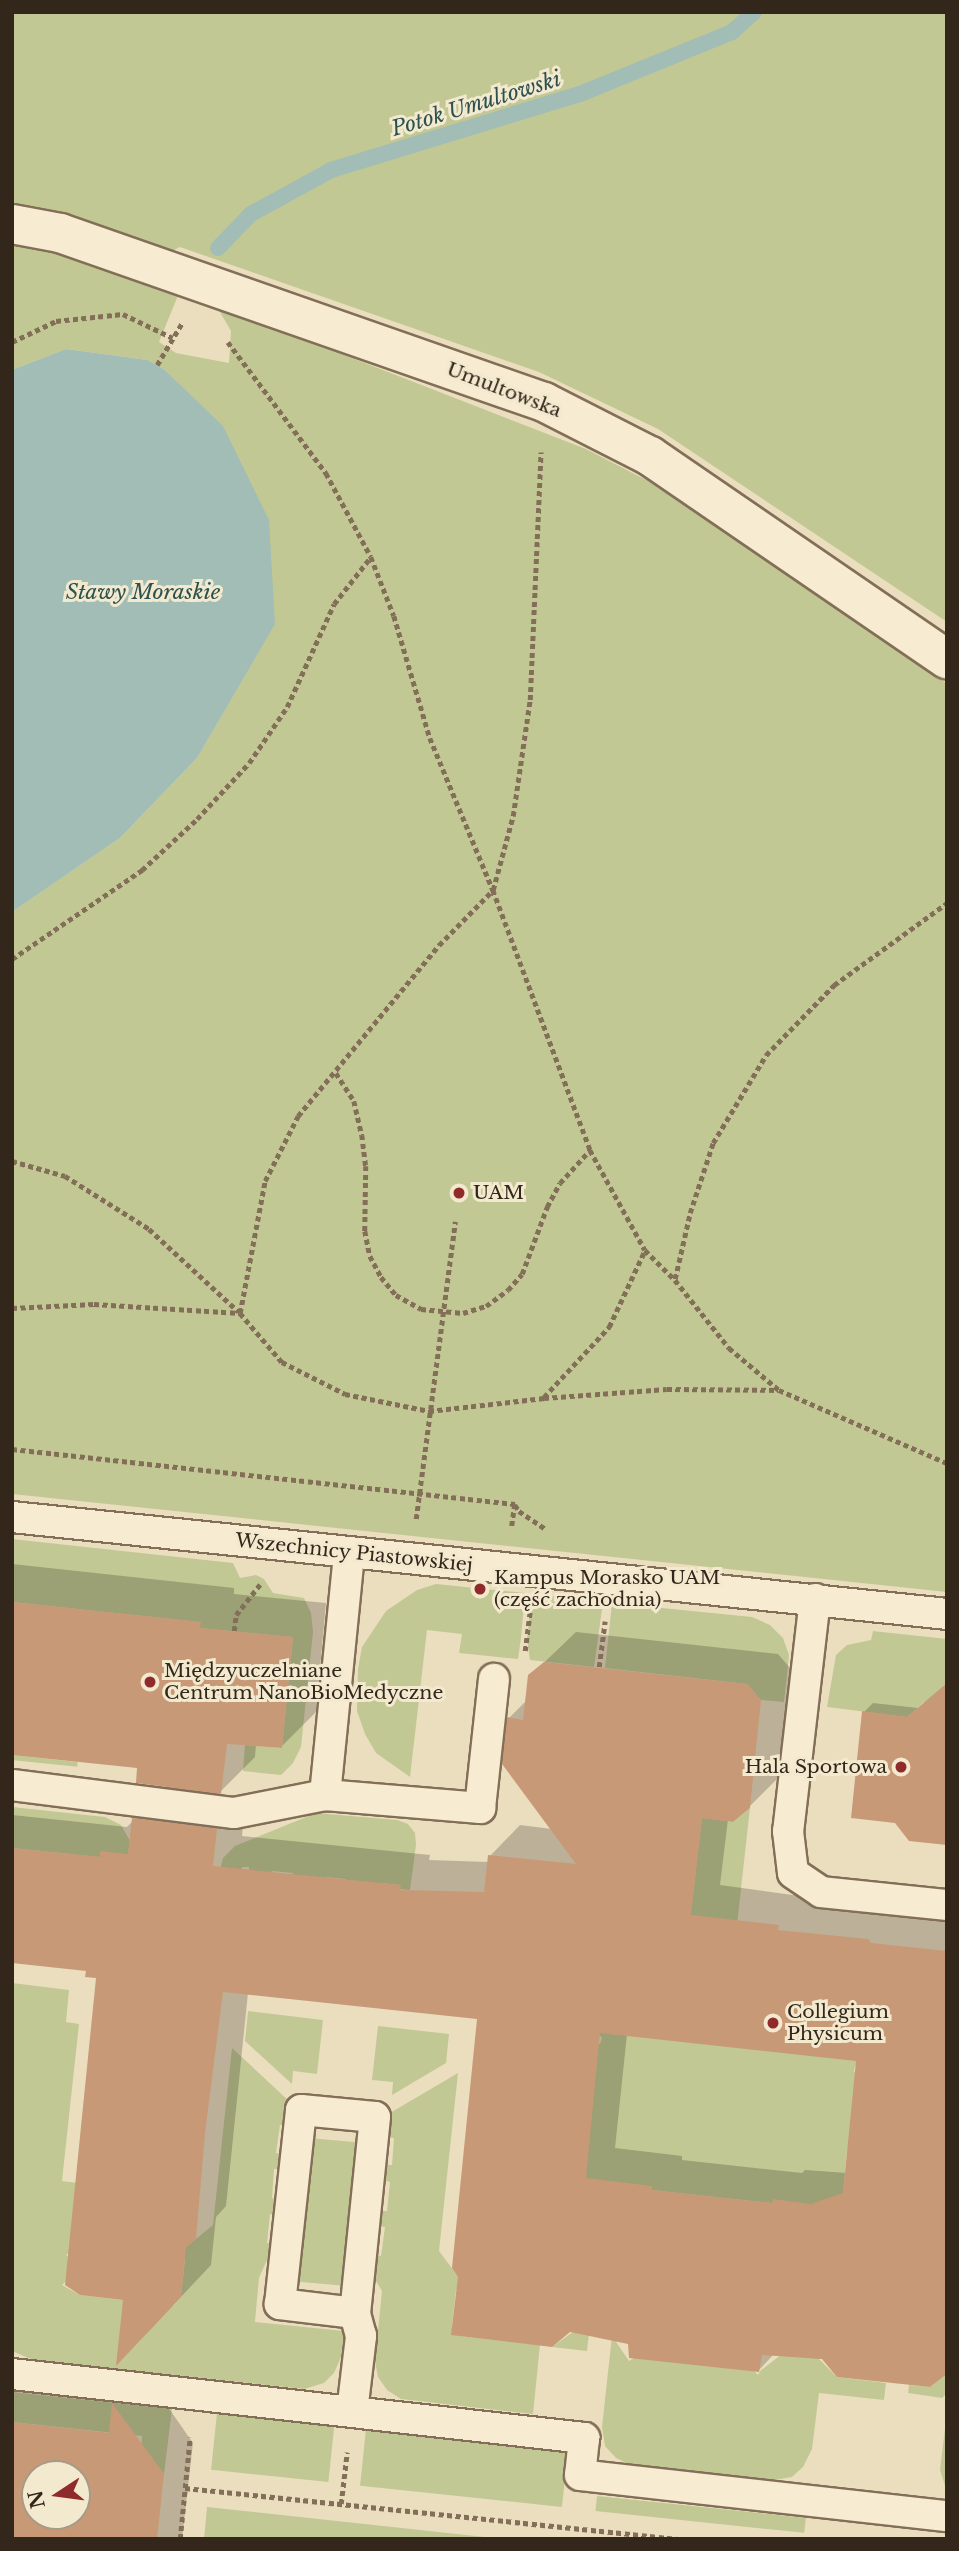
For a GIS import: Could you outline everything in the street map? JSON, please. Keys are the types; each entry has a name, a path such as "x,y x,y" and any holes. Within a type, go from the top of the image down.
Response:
{"street":[{"name":"Umultowska","path":"12,224 60,233 544,402 650,456 947,659"}],"lane":[{"name":"Wszechnicy Piastowskiej","path":"12,1517 947,1614"},
{"path":"325,1795 349,1553"},
{"path":"815,1599 788,1831 793,1872 821,1892 947,1905"},
{"path":"12,1785 233,1813 325,1795 480,1808 494,1679"},
{"path":"352,2412 361,2336 355,2313 375,2117 301,2110 280,2304 355,2313"},
{"path":"12,2374 584,2438 580,2475 947,2516"}],"path":[{"path":"206,283 220,331 327,473 371,557 394,616 430,738 493,890 590,1150 645,1250 675,1280 729,1348 779,1390 947,1463"},
{"path":"12,342 56,321 123,314 173,338"},
{"path":"240,1313 265,1181 298,1116 439,945 493,890 513,816 530,700 544,402"},
{"path":"12,959 142,870 197,819 249,763 287,707 334,604 371,557"},
{"path":"675,1280 690,1213 713,1143 766,1055 834,985 947,903"},
{"path":"336,1072 354,1101 362,1135 366,1166 365,1231 370,1256 381,1277 396,1295 421,1309 463,1313 486,1306 508,1290 522,1274 547,1207 560,1182 590,1150"},
{"path":"12,1161 65,1176 149,1229 240,1313 282,1362 345,1394 429,1411 544,1398 667,1389 779,1390"},
{"path":"419,1493 455,1222"},
{"path":"544,1398 609,1326 645,1250"},
{"path":"12,1308 94,1304 240,1313"},
{"path":"12,1449 515,1504 521,1571 523,1668 494,1679"},
{"path":"234,1631 236,1615 264,1579"},
{"path":"180,2539 194,2394"},
{"path":"341,2504 352,2412"},
{"path":"185,2488 680,2539"}],"green space":[{"path":"12,12 947,12 947,622 658,429 539,372 180,247 127,274 179,293 159,342 176,353 229,363 231,331 216,305 586,449 648,481 777,565 947,684 947,1592 12,1494 12,912 120,838 197,758 275,623 222,426 165,370 148,360 66,349 12,370"},
{"path":"12,1539 233,1563 240,1578 256,1575 264,1579 273,1593 304,1598 311,1613 313,1632 301,1747 293,1763 281,1775 243,1771 245,1745 282,1748 293,1637 200,1628 200,1622 12,1602"},
{"path":"436,1584 525,1593 521,1638 518,1659 459,1653 462,1634 427,1630 410,1777 376,1753 365,1734 357,1711 358,1669 362,1647 386,1611 417,1590"},
{"path":"532,1594 603,1602 594,1667 530,1660 527,1639"},
{"path":"612,1603 752,1617 770,1625 783,1638 789,1655 784,1702 761,1700 747,1684 605,1668"},
{"path":"873,1631 947,1639 947,1705 924,1702 907,1717 827,1707 836,1655 847,1645 871,1640"},
{"path":"12,1755 78,1762 77,1767 12,1760"},
{"path":"12,1807 105,1817 121,1825 130,1841 127,1863 100,1852 100,1857 12,1848"},
{"path":"750,1808 737,1925 690,1920 702,1818 733,1822"},
{"path":"316,1813 397,1820 408,1824 415,1833 416,1845 410,1890 400,1889 400,1885 381,1883 380,1887 346,1884 346,1879 326,1877 325,1881 292,1878 293,1873 249,1873 249,1867 243,1867 225,1881 219,1873 223,1858 235,1846"},
{"path":"12,1983 69,1990 66,2022 79,2024 62,2181 78,2183 69,2254 66,2254 69,2258 66,2281 62,2285 80,2295 173,2306 181,2297 185,2260 180,2252 213,2225 232,2048 290,2102 288,2126 280,2125 276,2153 284,2154 282,2169 274,2169 272,2198 279,2200 278,2215 270,2214 267,2243 274,2244 259,2278 255,2322 344,2331 341,2357 334,2373 324,2383 304,2389 33,2360 12,2351"},
{"path":"248,2011 323,2020 317,2074 293,2071 292,2084 245,2041"},
{"path":"593,2016 609,2034 872,2052 855,2066 854,2072 860,2073 851,2150 847,2150 840,2224 772,2203 652,2190 648,2186 579,2196 595,2043 600,2044 602,2038 587,2021"},
{"path":"378,2026 449,2034 446,2063 392,2095 393,2082 372,2080"},
{"path":"458,2073 439,2251 463,2283 456,2290 452,2326 460,2336 540,2345 533,2414 401,2399 387,2390 378,2377 375,2361 382,2291 376,2281 374,2255 381,2256 385,2227 378,2226 380,2211 387,2211 390,2182 383,2180 385,2165 392,2165 394,2138 387,2137 390,2113"},
{"path":"308,2138 363,2143 350,2286 295,2281"},
{"path":"595,2280 587,2351 552,2347 573,2332"},
{"path":"612,2336 629,2361 634,2358 754,2371 758,2375 782,2354 820,2355 819,2359 837,2377 886,2383 884,2400 819,2393 812,2449 803,2467 792,2477 774,2480 633,2466 616,2458 605,2446 602,2427"},
{"path":"947,2374 947,2393 942,2398 908,2393 909,2385 930,2387"},
{"path":"12,2392 172,2409 164,2474 157,2465 140,2463 142,2436 12,2422"},
{"path":"947,2412 947,2492 940,2470"},
{"path":"217,2413 334,2425 328,2482 211,2470"},
{"path":"366,2429 568,2450 562,2507 360,2486"},
{"path":"597,2496 806,2518 804,2533 595,2511"},
{"path":"207,2507 503,2539 204,2539"}],"water":[{"name":"Stawy Moraskie","path":"66,349 148,360 165,370 223,426 269,520 275,624 197,758 120,838 12,912 12,370"}],"building":[{"name":"Międzyuczelniane Centrum NanoBioMedyczne","path":"12,1602 201,1622 200,1628 293,1637 282,1748 227,1744 221,1794 136,1783 137,1768 12,1755"},
{"name":"Collegium Physicum","path":"544,1662 747,1684 761,1700 750,1808 733,1822 702,1818 691,1915 779,1925 778,1930 868,1939 871,1943 947,1951 947,2374 930,2387 837,2377 822,2359 762,2355 759,2372 629,2358 628,2344 570,2332 552,2347 451,2335 458,2277 452,2268 477,2019 223,1992 205,2133 196,2239 186,2247 181,2297 116,2366 123,2300 80,2295 65,2285 96,1978 85,1977 86,1971 12,1963 12,1848 100,1857 100,1851 128,1854 132,1818 217,1828 213,1866 401,1885 400,1890 484,1892 488,1855 576,1864 502,1764 507,1717 523,1720 528,1675","holes":["600,2033 856,2061 843,2193 811,2204 773,2199 772,2203 652,2190 652,2186 586,2178"]},
{"name":"Hala Sportowa","path":"947,1683 947,1845 909,1841 895,1823 851,1818 862,1711 907,1717"},
{"path":"112,2403 164,2474 157,2539 12,2539 12,2422 109,2433"}],"waterway":[{"name":"Potok Umultowski","path":"218,248 251,214 331,170 580,94 732,32 754,12"}],"place":[{"name":"UAM","path":"459,1193"},
{"name":"Kampus Morasko UAM (część zachodnia)","path":"480,1589"},
{"name":"Międzyuczelniane Centrum NanoBioMedyczne","path":"150,1682"},
{"name":"Hala Sportowa","path":"901,1767"},
{"name":"Collegium Physicum","path":"773,2023"}]}
